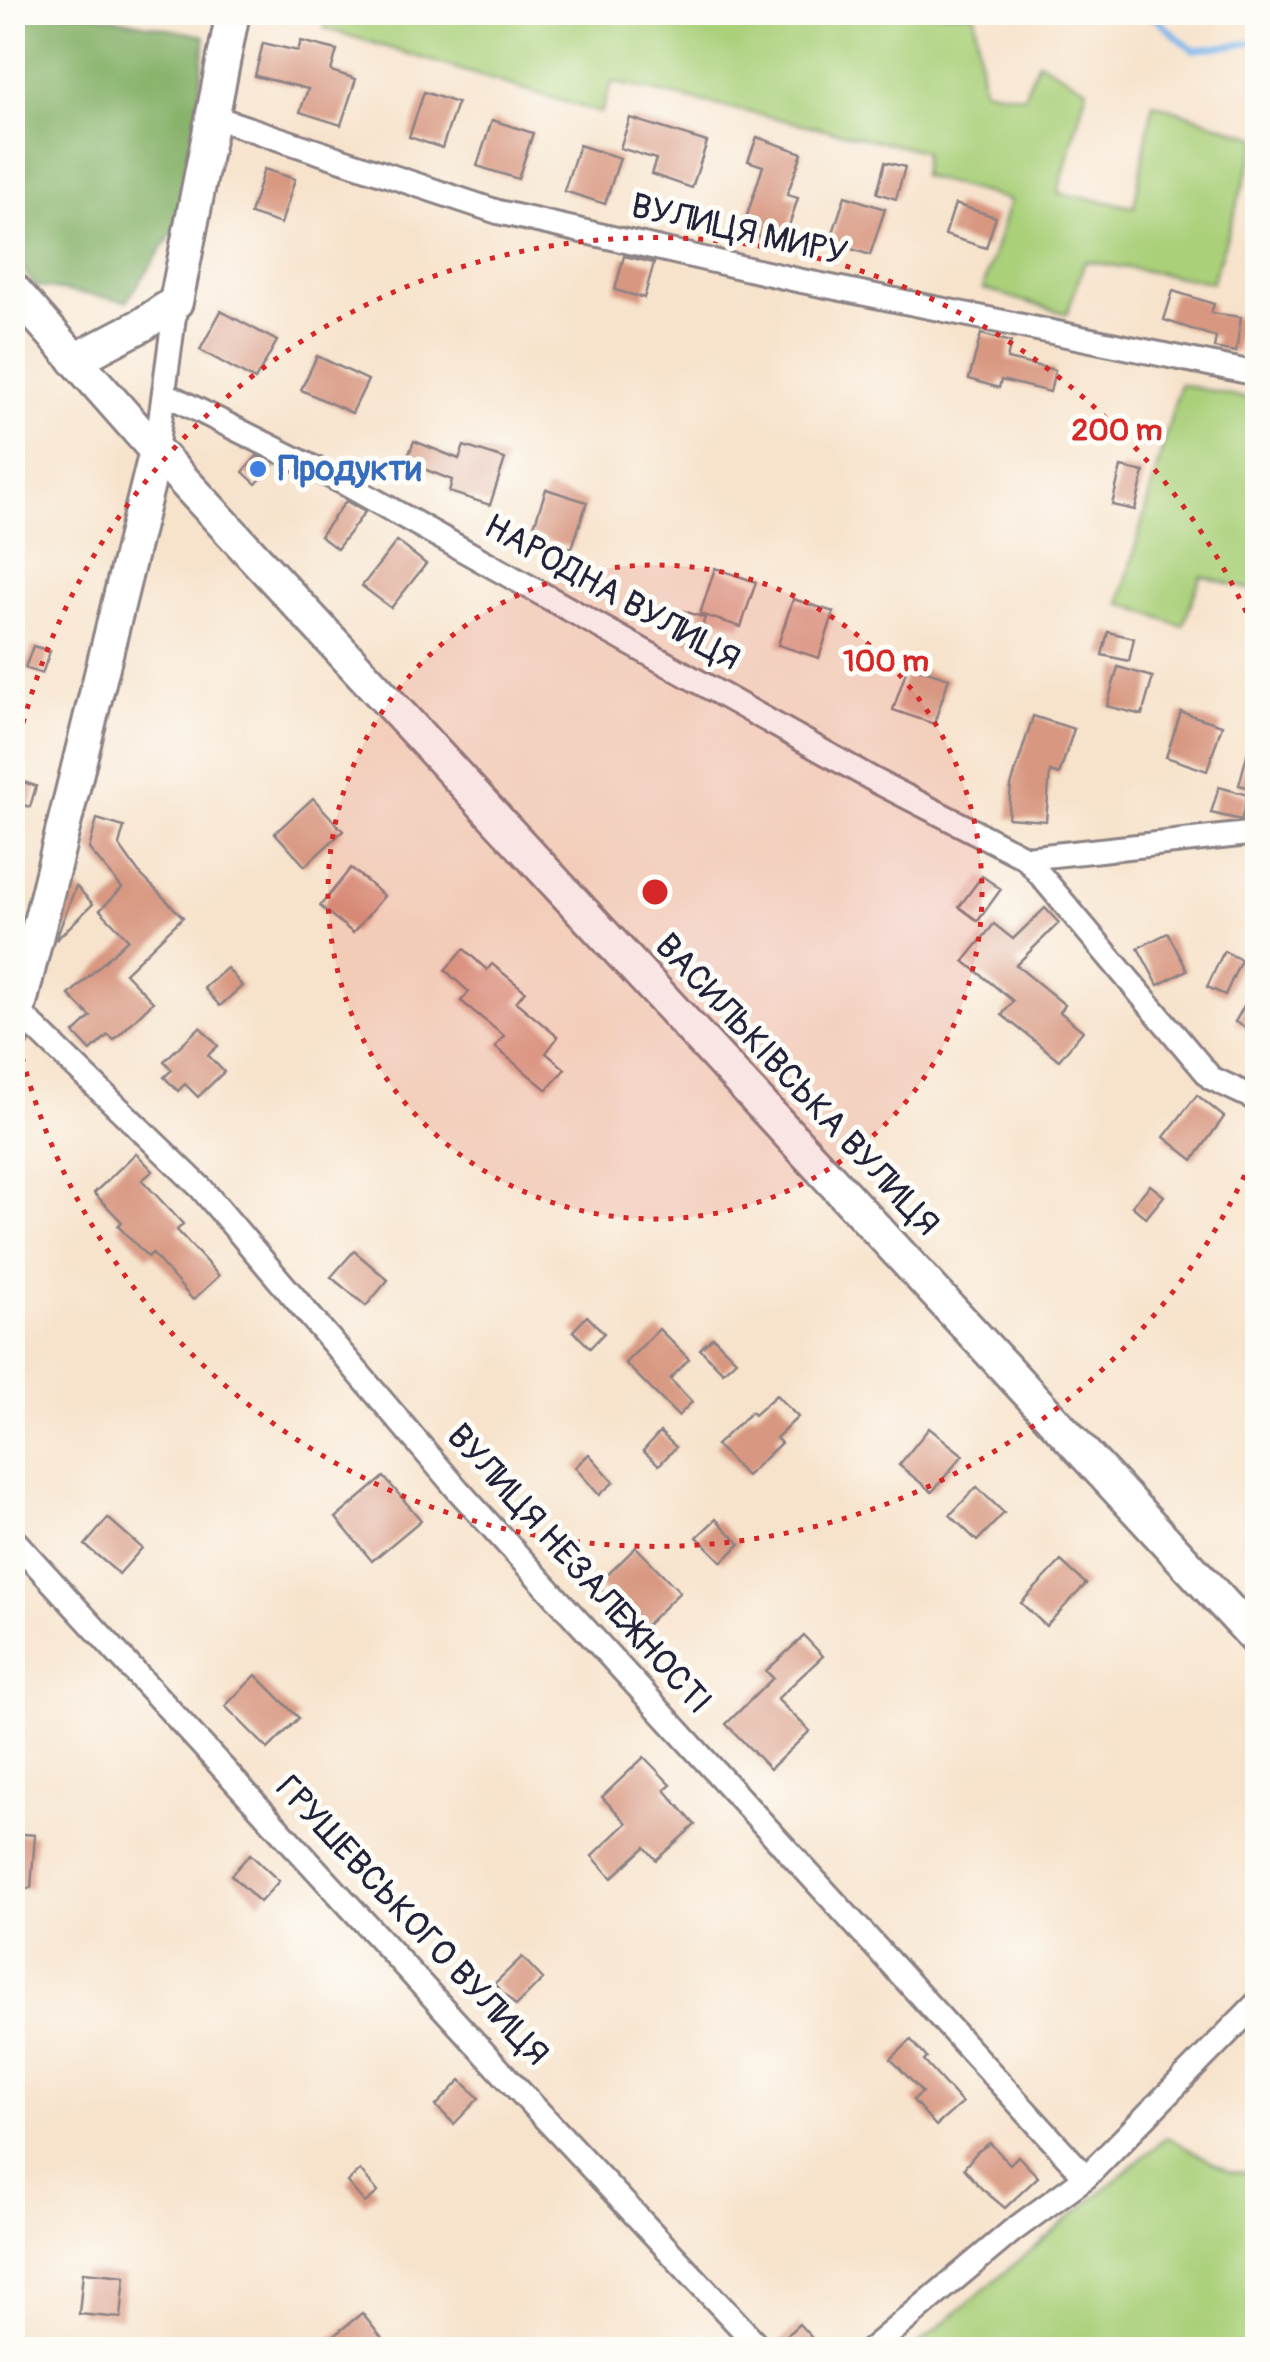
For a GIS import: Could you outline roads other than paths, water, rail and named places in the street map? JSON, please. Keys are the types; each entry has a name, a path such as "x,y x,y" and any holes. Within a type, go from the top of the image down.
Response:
{"street":[{"path":"16,1024 156,452 176,302 233,12"},
{"name":"ВУЛИЦЯ МИРУ","path":"214,117 498,212 797,280 1258,374"},
{"name":"ВАСИЛЬКІВСЬКА ВУЛИЦЯ","path":"12,288 156,452 1258,1641"},
{"path":"75,360 176,302"},
{"name":"НАРОДНА ВУЛИЦЯ","path":"164,393 342,482 874,780 1026,858 1211,1078 1258,1100"},
{"path":"1026,858 1258,833"},
{"name":"ВУЛИЦЯ НЕЗАЛЕЖНОСТІ","path":"16,1024 201,1188 458,1490 1086,2177"},
{"name":"ГРУШЕВСЬКОГО ВУЛИЦЯ","path":"12,1538 762,2350"},
{"path":"870,2350 1012,2231 1086,2177 1258,2002"}],"waterway":[{"path":"1136,12 1156,19 1193,50 1258,42"}],"place":[{"name":"Продукти","path":"258,469"}]}
